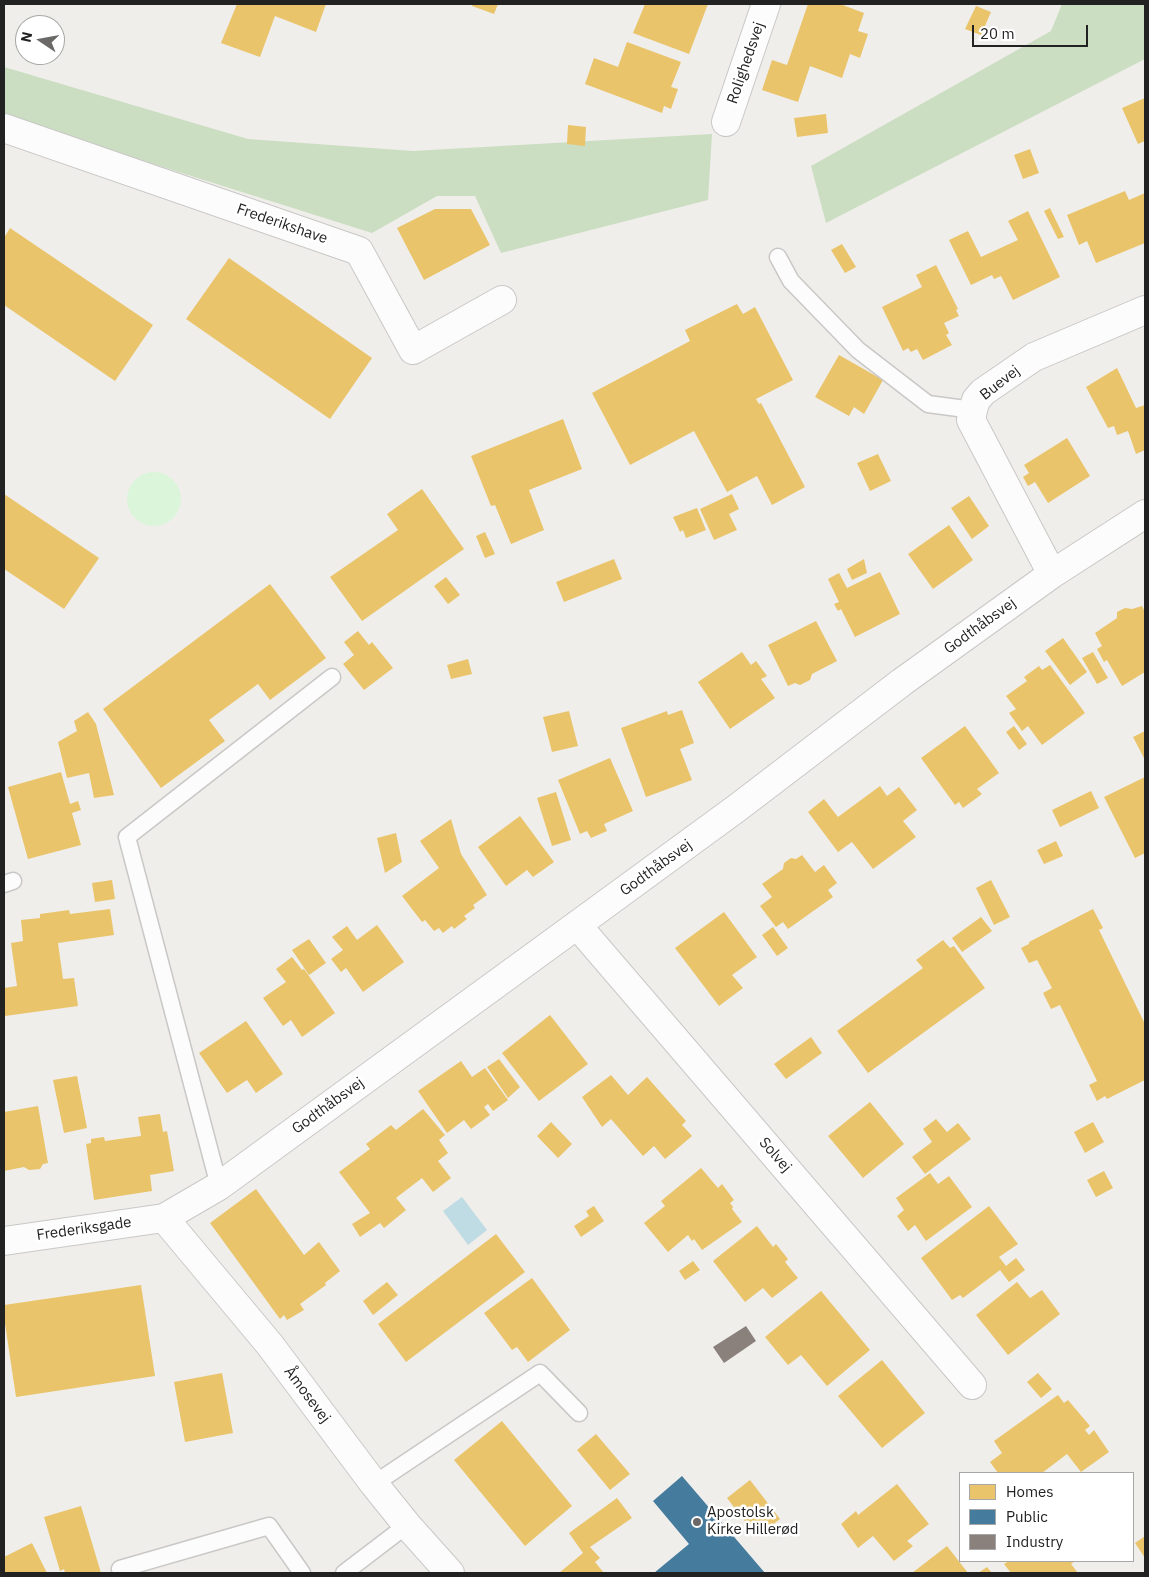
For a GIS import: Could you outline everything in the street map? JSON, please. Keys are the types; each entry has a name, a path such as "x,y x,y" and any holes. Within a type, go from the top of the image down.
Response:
{"street":[{"name":"Rolighedsvej","path":"726,122 766,4"},
{"name":"Frederikshave","path":"4,128 359,251 413,350 502,300"},
{"name":"Buevej","path":"1052,574 971,420 976,400 983,392 1034,357 1145,310"},
{"name":"Godthåbsvej","path":"164,1218 219,1186 737,808 902,682 1052,574 1145,514"},
{"name":"Solvej","path":"577,925 972,1385"},
{"name":"Frederiksgade","path":"4,1241 164,1218"},
{"name":"Åmosevej","path":"164,1218 270,1345 407,1525 450,1573"}],"lane":[{"path":"778,257 791,282 858,350 928,404 973,410"},
{"path":"219,1186 128,838 332,677"},
{"path":"374,1484 540,1372 579,1414"},
{"path":"344,1573 407,1525"},
{"path":"120,1569 269,1526 302,1573"}],"green space":[{"path":"1062,4 1145,4 1145,59 826,223 811,166 1051,31"},
{"path":"4,67 248,139 413,151 712,134 708,200 501,253 475,196 437,196 372,233 4,117"},
{"path":"149,472 159,472 169,476 177,484 181,499 177,514 169,522 159,526 149,526 139,522 131,514 127,504 127,494 131,484 139,476"}],"water":[{"path":"462,1197 487,1230 468,1245 443,1211"}],"building: Homes":[{"path":"237,4 326,4 316,32 275,16 260,57 221,43"},
{"path":"473,4 498,4 494,14 472,6"},
{"path":"645,4 708,4 689,54 633,33"},
{"path":"808,4 840,4 864,13 858,31 868,34 860,58 850,54 842,78 810,66 798,102 762,90 772,60 787,65"},
{"path":"976,6 991,12 981,35 965,29"},
{"path":"627,42 681,62 671,87 678,89 671,109 664,106 662,113 585,84 594,58 618,67"},
{"path":"1145,98 1145,141 1138,144 1122,108"},
{"path":"826,114 828,133 797,137 794,118"},
{"path":"568,125 586,127 585,146 567,144"},
{"path":"1030,149 1039,173 1023,179 1014,155"},
{"path":"1125,191 1129,200 1145,193 1145,243 1096,263 1087,241 1079,245 1067,215"},
{"path":"1050,208 1064,237 1058,239 1044,211"},
{"path":"435,209 471,209 490,245 424,280 397,228"},
{"path":"1028,211 1060,277 1013,300 1001,276 994,279 992,275 971,285 949,240 968,231 981,257 1018,240 1008,221"},
{"path":"10,228 153,325 115,381 4,305 4,238"},
{"path":"842,244 856,267 845,273 831,250"},
{"path":"229,258 372,358 330,419 186,319"},
{"path":"936,265 958,309 956,310 959,316 944,323 949,333 946,335 952,345 923,360 917,349 911,352 908,348 903,351 882,307 922,287 916,275"},
{"path":"737,304 743,314 755,307 793,380 756,399 759,404 761,403 805,487 772,505 757,476 727,492 694,431 630,465 592,393 690,341 685,330"},
{"path":"839,355 883,380 864,414 854,407 849,416 815,397"},
{"path":"1117,368 1136,408 1145,405 1145,450 1136,454 1128,431 1117,435 1114,426 1108,428 1086,387"},
{"path":"563,419 582,469 529,490 544,530 511,544 495,505 491,506 471,456"},
{"path":"1067,438 1090,476 1048,503 1035,482 1028,486 1023,477 1029,473 1024,465"},
{"path":"878,454 891,481 870,491 857,463"},
{"path":"422,489 464,549 362,621 330,577 398,530 387,514"},
{"path":"4,494 99,558 64,609 4,569"},
{"path":"732,494 739,509 729,514 737,530 714,540 700,509"},
{"path":"969,496 989,526 972,539 951,508"},
{"path":"697,508 706,530 686,538 683,530 680,532 673,517"},
{"path":"949,525 973,560 933,589 908,554"},
{"path":"485,532 495,554 485,558 476,536"},
{"path":"614,559 622,579 564,602 556,582"},
{"path":"864,559 867,573 852,580 847,569"},
{"path":"880,572 900,614 855,637 841,609 838,611 834,604 839,602 828,579 839,573 847,588"},
{"path":"446,577 460,595 448,604 434,586"},
{"path":"270,584 326,658 270,700 258,684 209,720 225,741 161,788 103,709"},
{"path":"1142,606 1145,612 1145,672 1122,686 1107,660 1104,662 1097,649 1102,646 1095,633 1117,618 1117,612 1125,608 1132,609"},
{"path":"816,621 837,661 812,674 810,680 800,685 795,683 788,686 768,645"},
{"path":"358,631 369,645 372,642 393,668 364,690 343,664 354,655 344,642"},
{"path":"1063,638 1087,672 1070,685 1045,651"},
{"path":"742,652 751,665 756,661 767,676 761,679 775,698 730,729 698,682"},
{"path":"1093,652 1108,678 1097,684 1082,658"},
{"path":"468,659 472,674 451,679 447,665"},
{"path":"1050,665 1085,713 1042,745 1028,726 1022,731 1009,713 1016,709 1006,696 1027,681 1024,677 1039,666 1042,670"},
{"path":"682,710 694,743 680,749 692,780 646,797 621,728 667,711 668,715"},
{"path":"569,711 578,746 552,752 543,717"},
{"path":"88,712 96,724 114,795 94,798 89,773 67,778 58,742 77,731 74,721"},
{"path":"965,726 999,773 977,789 982,794 963,808 959,802 955,805 921,758"},
{"path":"1014,726 1027,744 1019,750 1006,732"},
{"path":"1145,731 1145,760 1133,737"},
{"path":"610,758 633,811 604,824 607,831 591,838 587,831 580,834 558,780"},
{"path":"61,772 70,804 78,801 81,810 72,813 81,845 28,859 8,787"},
{"path":"1145,777 1145,853 1135,858 1104,797"},
{"path":"880,786 887,796 899,787 917,810 903,821 916,837 873,869 852,842 838,852 808,812 824,799 838,817"},
{"path":"1091,791 1099,808 1060,827 1052,810"},
{"path":"556,792 571,840 552,846 537,798"},
{"path":"520,816 554,862 533,877 527,870 506,886 478,847"},
{"path":"451,819 461,854 487,895 473,905 475,908 464,916 467,919 454,929 452,926 443,933 439,928 434,931 425,920 422,922 402,896 439,868 420,841"},
{"path":"396,833 402,862 385,873 377,838"},
{"path":"1056,841 1063,856 1044,864 1037,850"},
{"path":"802,855 815,872 824,865 837,883 828,890 833,897 788,929 783,922 776,927 760,906 772,897 762,884 783,869 784,863 791,858 796,859"},
{"path":"112,880 115,899 95,902 92,883"},
{"path":"991,880 1010,917 994,925 976,888"},
{"path":"110,909 114,935 58,943 63,979 74,978 78,1006 5,1016 4,988 17,986 11,943 23,941 21,920 40,918 40,914 69,910 70,914"},
{"path":"1093,909 1103,928 1099,930 1145,1024 1145,1080 1107,1099 1105,1096 1097,1101 1089,1085 1097,1081 1060,1005 1051,1009 1043,993 1052,988 1037,960 1029,963 1021,948"},
{"path":"724,912 757,957 732,975 743,988 719,1006 675,948"},
{"path":"981,917 992,931 962,952 952,938"},
{"path":"377,925 404,962 363,992 346,968 341,972 331,959 343,950 332,937 347,926 357,940"},
{"path":"773,927 788,948 777,956 762,935"},
{"path":"309,939 326,963 309,975 292,950"},
{"path":"943,940 950,948 954,946 985,988 868,1073 837,1031 923,968 916,960"},
{"path":"292,957 302,970 304,969 335,1013 302,1037 291,1020 283,1026 263,998 286,982 276,969"},
{"path":"550,1015 588,1064 539,1101 502,1053"},
{"path":"246,1021 283,1074 256,1093 247,1080 227,1093 199,1053"},
{"path":"811,1037 822,1053 786,1079 774,1064"},
{"path":"499,1059 520,1087 508,1098 487,1067"},
{"path":"461,1061 472,1077 485,1068 508,1100 493,1111 488,1104 484,1107 490,1115 471,1129 464,1120 447,1133 418,1091"},
{"path":"611,1075 628,1095 647,1077 686,1121 682,1125 692,1136 665,1159 654,1146 643,1156 611,1119 602,1127 582,1097"},
{"path":"77,1076 87,1128 64,1133 53,1080"},
{"path":"870,1102 904,1144 863,1178 828,1136"},
{"path":"38,1106 48,1163 43,1164 40,1169 29,1170 24,1167 4,1171 4,1112"},
{"path":"423,1109 445,1135 439,1140 448,1153 438,1161 451,1178 433,1192 422,1178 396,1198 406,1210 384,1228 380,1223 360,1237 352,1224 370,1213 339,1172 370,1149 366,1144 391,1125 396,1130"},
{"path":"160,1114 163,1132 167,1131 174,1171 150,1175 152,1191 94,1200 86,1144 91,1143 91,1139 104,1137 105,1141 141,1136 138,1117"},
{"path":"936,1119 947,1132 958,1123 971,1139 925,1174 912,1157 932,1142 923,1129"},
{"path":"551,1122 572,1144 558,1158 537,1136"},
{"path":"1093,1122 1104,1142 1085,1153 1074,1132"},
{"path":"701,1168 718,1188 722,1184 734,1200 730,1203 733,1207 732,1209 742,1222 702,1250 694,1239 692,1241 688,1235 668,1252 644,1223 665,1206 661,1201"},
{"path":"1104,1171 1113,1188 1096,1197 1087,1180"},
{"path":"930,1173 938,1184 949,1176 972,1207 926,1241 915,1225 908,1231 897,1216 904,1210 896,1198"},
{"path":"256,1189 304,1255 319,1242 340,1271 325,1283 326,1285 300,1304 304,1310 287,1320 284,1315 280,1319 210,1223"},
{"path":"594,1206 604,1221 581,1237 574,1226 589,1216 586,1211"},
{"path":"989,1206 1018,1244 999,1257 1006,1266 1016,1258 1025,1270 1009,1282 1000,1270 963,1298 960,1295 952,1300 921,1258"},
{"path":"757,1226 773,1247 776,1244 788,1259 785,1262 798,1278 772,1298 763,1288 745,1302 713,1261"},
{"path":"496,1234 525,1272 406,1362 378,1324"},
{"path":"693,1261 700,1270 685,1280 679,1271"},
{"path":"532,1278 570,1330 528,1362 517,1347 512,1350 484,1313"},
{"path":"387,1282 398,1295 373,1315 363,1301"},
{"path":"1017,1282 1030,1298 1042,1290 1060,1314 1008,1355 976,1315"},
{"path":"141,1285 155,1376 16,1397 4,1317 4,1305"},
{"path":"821,1291 870,1350 827,1386 801,1355 788,1365 765,1337"},
{"path":"882,1360 925,1413 882,1448 838,1396"},
{"path":"222,1373 233,1433 185,1442 174,1382"},
{"path":"1038,1373 1052,1389 1041,1398 1027,1382"},
{"path":"1058,1395 1064,1403 1068,1400 1090,1426 1085,1430 1089,1435 1094,1430 1109,1452 1081,1472 1067,1454 1043,1472 997,1472 990,1462 1002,1453 994,1441"},
{"path":"502,1421 572,1506 525,1546 454,1460"},
{"path":"596,1434 630,1474 610,1490 577,1450"},
{"path":"750,1480 780,1519 757,1537 727,1498"},
{"path":"897,1484 929,1524 907,1541 913,1546 894,1561 873,1536 858,1548 841,1524 856,1511 858,1515"},
{"path":"617,1498 632,1518 590,1547 600,1558 595,1562 604,1573 559,1573 583,1553 569,1533"},
{"path":"81,1506 101,1573 65,1573 64,1569 60,1571 44,1517"},
{"path":"1145,1536 1145,1558 1135,1543"},
{"path":"32,1543 47,1573 4,1573 4,1557"},
{"path":"947,1546 968,1573 912,1573"},
{"path":"1007,1562 1074,1562 1071,1564 1078,1573 1011,1573 1004,1564"},
{"path":"987,1567 992,1573 978,1573"}],"building: Public":[{"name":"Apostolsk Kirke Hillerød","path":"682,1476 765,1573 654,1573 689,1544 653,1501"}],"building: Industry":[{"path":"746,1326 756,1341 724,1363 713,1347"}],"place":[{"name":"Apostolsk Kirke Hillerød","path":"697,1522"}]}
